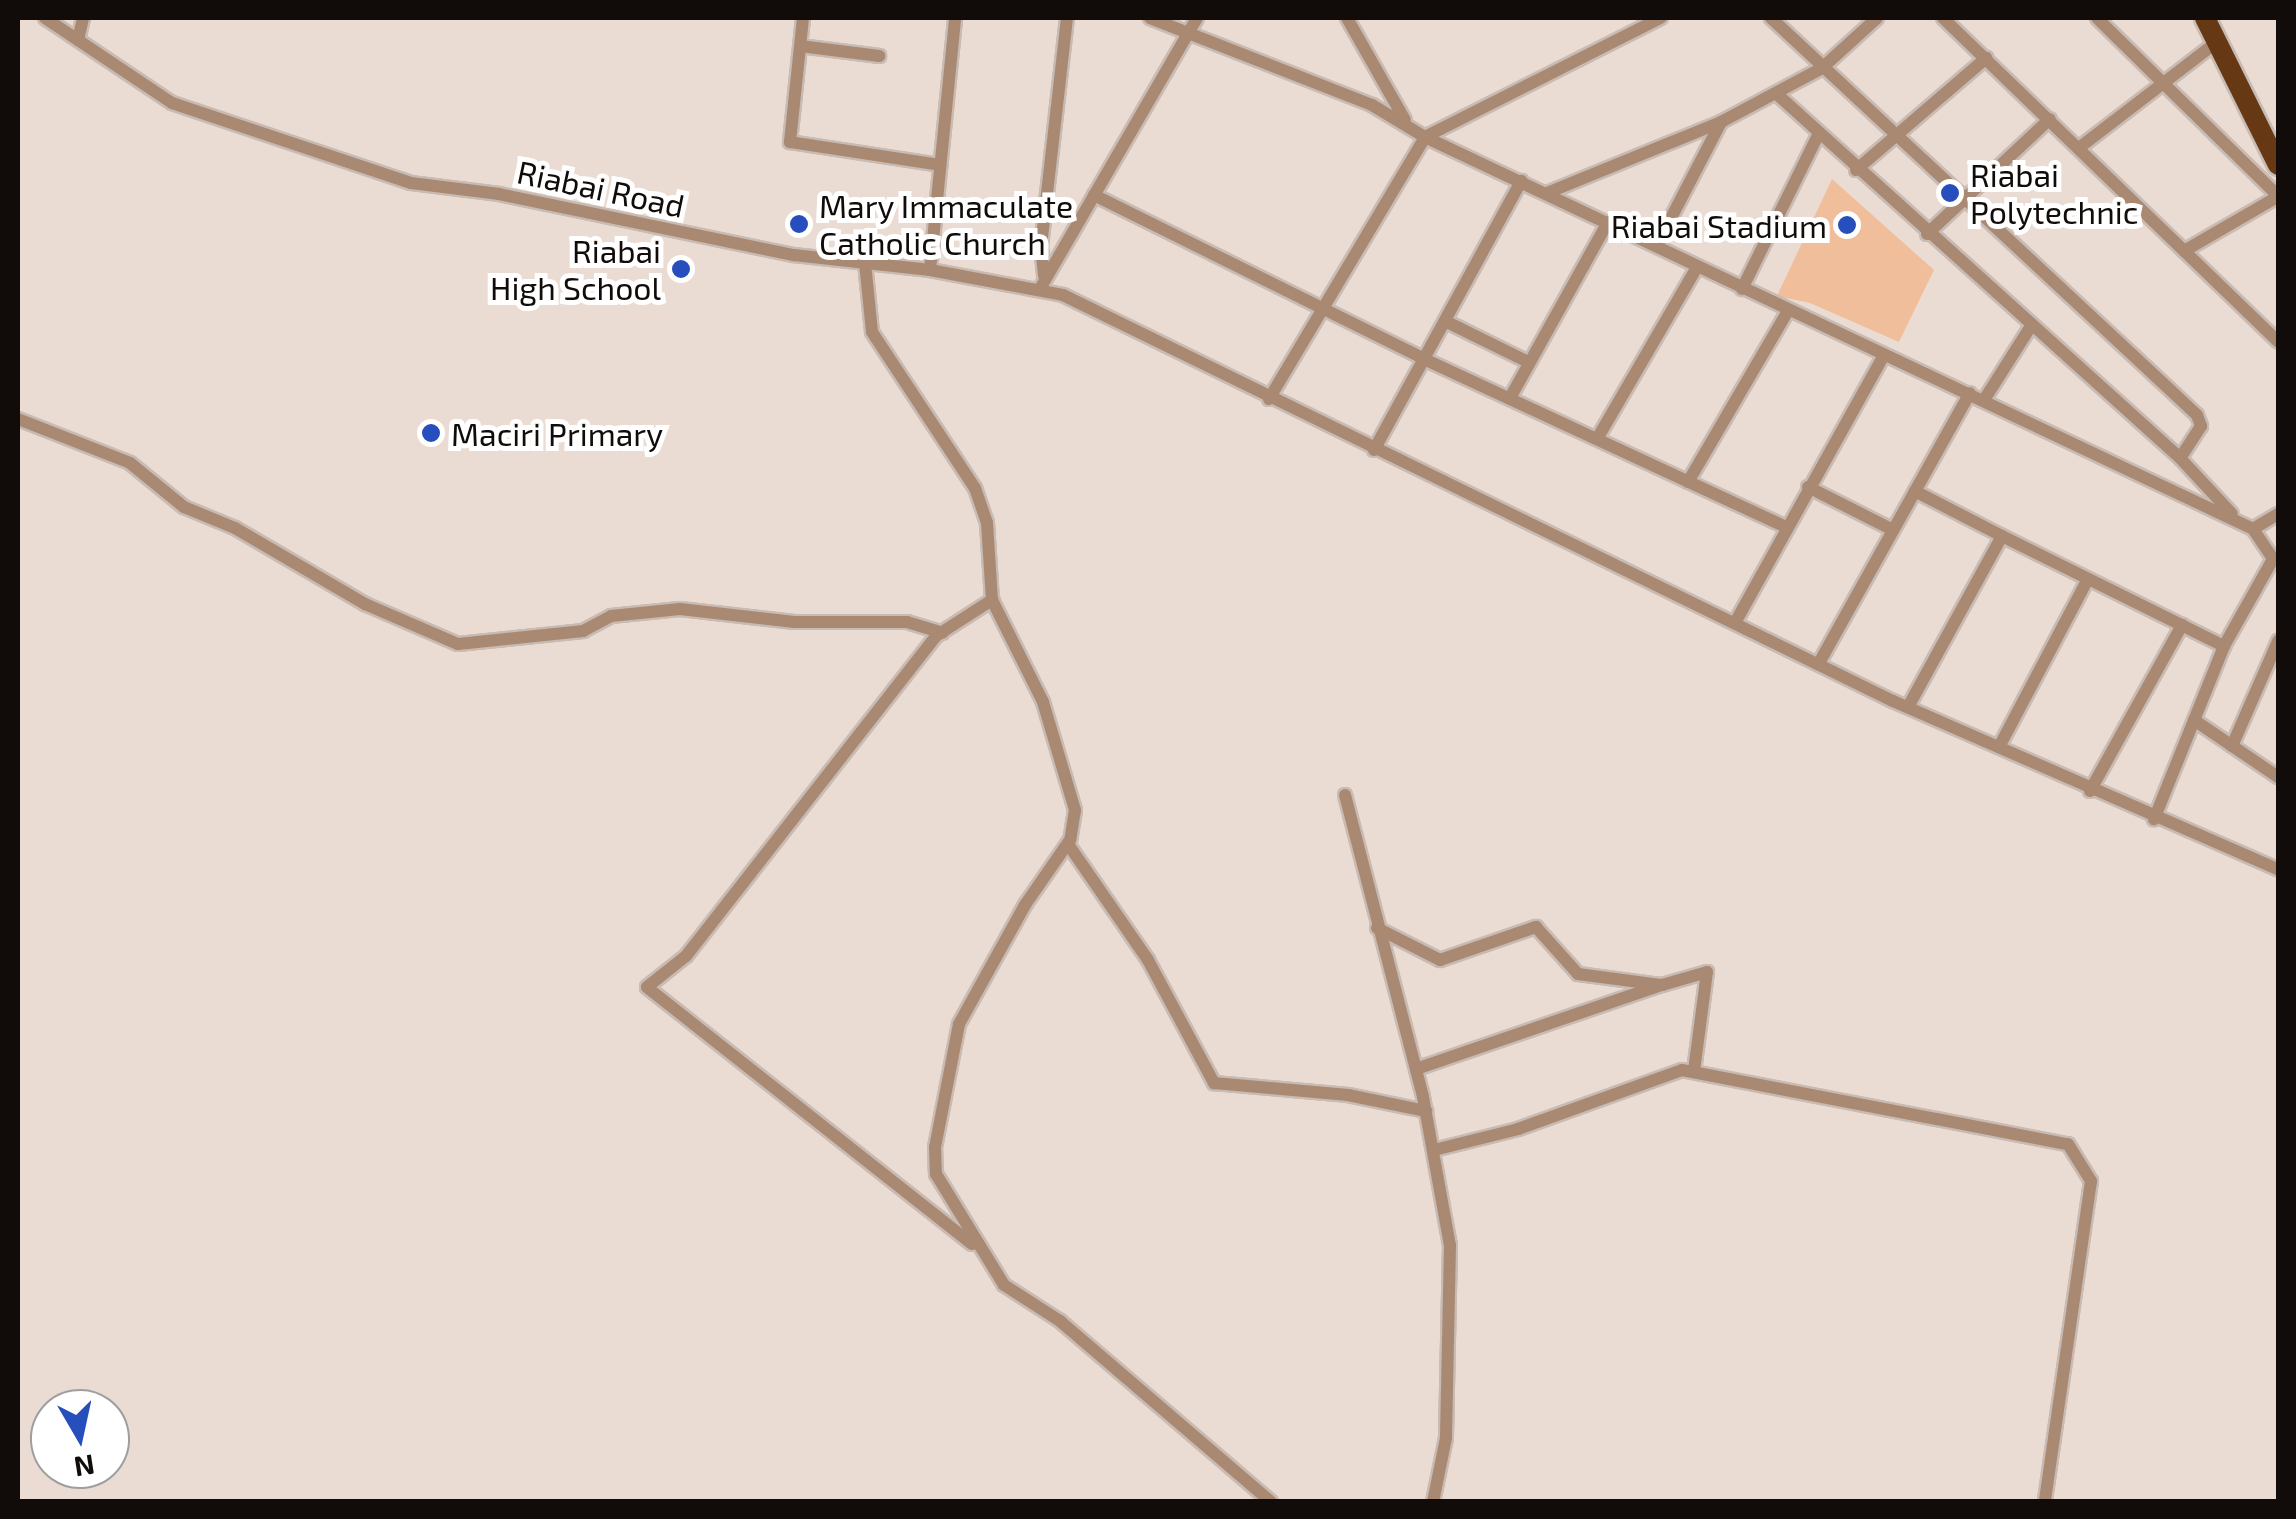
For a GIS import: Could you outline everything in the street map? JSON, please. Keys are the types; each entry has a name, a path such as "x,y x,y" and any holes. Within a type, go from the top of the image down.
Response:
{"highway":[{"path":"2204,18 2278,164"}],"street":[{"name":"Riabai Road","path":"44,18 172,103 411,183 865,262 1043,281 1268,400 1736,621 1908,707 2090,791 2278,870"},
{"path":"78,40 83,18"},
{"path":"803,18 793,145 940,165"},
{"path":"930,270 956,18"},
{"path":"1043,281 1041,246 1066,18"},
{"path":"1150,18 1405,120 1425,136 1788,311 2233,516 2253,529 2276,565 2224,646 2154,819"},
{"path":"1043,281 1193,33 1197,18"},
{"path":"1348,18 1405,120"},
{"path":"1268,400 1425,136 1660,18"},
{"path":"1771,18 2197,415 2201,426 2180,458"},
{"path":"1548,192 1779,96 1822,68 1877,18"},
{"path":"1943,18 2278,342"},
{"path":"2097,18 2278,196 2184,251"},
{"path":"2080,147 2217,42"},
{"path":"800,46 880,56"},
{"path":"1856,170 1986,58"},
{"path":"1779,96 1856,170 2180,458 2233,516"},
{"path":"1927,234 2050,119"},
{"path":"1657,245 1720,122"},
{"path":"1742,288 1818,135"},
{"path":"1374,450 1522,181"},
{"path":"1094,195 1424,359 1786,527"},
{"path":"1510,398 1608,222"},
{"path":"865,262 872,332 975,488 987,523 992,600 1043,702 1074,789 1075,827 1068,844 1025,905 956,1033 936,1174 978,1248 1013,1292 1060,1321 1272,1502"},
{"path":"1597,439 1697,267"},
{"path":"1688,482 1788,311"},
{"path":"1445,321 1528,362"},
{"path":"1984,400 2031,326"},
{"path":"1736,621 1884,355"},
{"path":"1819,663 1970,393"},
{"path":"18,420 130,463 184,507 236,528 365,604 458,644 583,631 610,616 680,609 794,622 907,622 942,633"},
{"path":"1808,487 1892,530"},
{"path":"1915,491 2224,646"},
{"path":"2253,529 2278,514"},
{"path":"1908,707 2002,536"},
{"path":"1999,747 2088,579"},
{"path":"978,1248 647,987 686,956 942,633 992,600"},
{"path":"2090,791 2182,625"},
{"path":"2232,746 2278,642"},
{"path":"2194,720 2278,777"},
{"path":"1345,795 1426,1111 1450,1244 1447,1424 1433,1502"},
{"path":"1068,844 1148,960 1214,1083 1348,1095 1426,1111"},
{"path":"1378,928 1440,960 1541,928 1578,974 1662,985"},
{"path":"1416,1069 1701,969 1710,977 1694,1071"},
{"path":"1434,1150 1518,1129 1674,1072 1694,1071 2068,1144 2091,1181 2045,1502"}],"shaded area":[{"name":"Riabai Stadium","path":"1832,179 1934,270 1899,342 1810,303 1777,296"}],"place":[{"name":"Riabai Polytechnic","path":"1950,193"},
{"name":"Mary Immaculate Catholic Church","path":"799,224"},
{"name":"Riabai Stadium","path":"1847,225"},
{"name":"Riabai High School","path":"681,269"},
{"name":"Maciri Primary","path":"431,433"}]}
